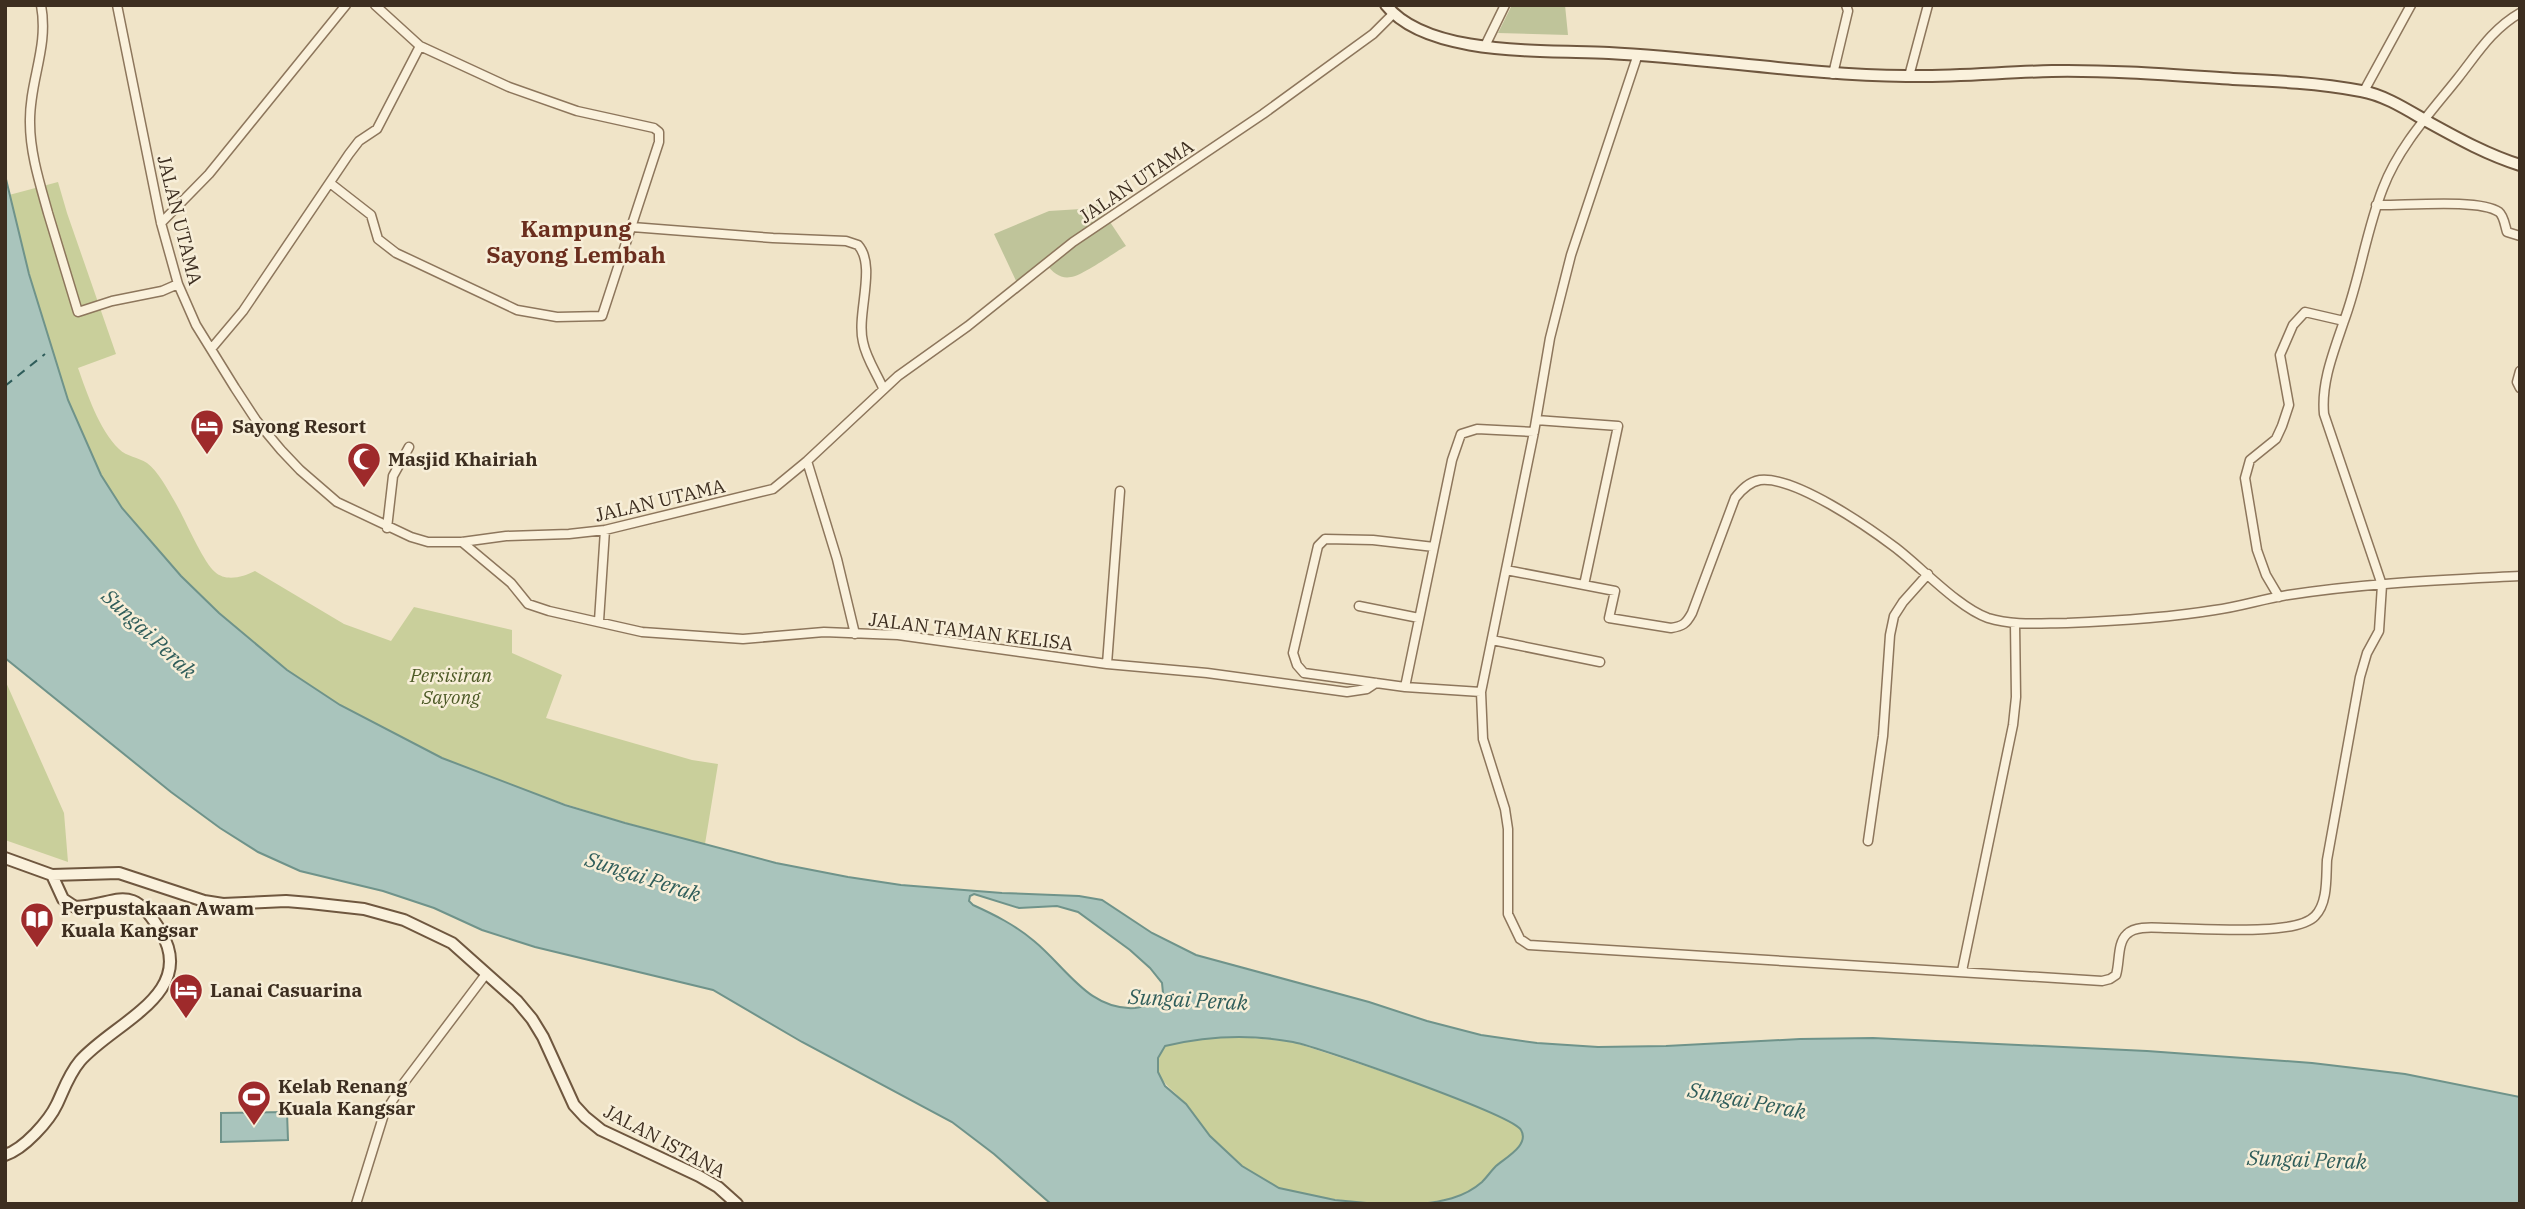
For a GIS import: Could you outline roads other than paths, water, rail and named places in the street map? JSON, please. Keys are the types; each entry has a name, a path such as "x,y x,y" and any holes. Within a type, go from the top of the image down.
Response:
{"street":[{"path":"41,5 44,31 34,83 30,132 40,185 78,312 112,301 162,291 178,284"},
{"name":"JALAN UTAMA","path":"117,5 161,223 178,284 191,315 257,420 300,470 337,502 387,528 428,542 462,542 506,536 605,530 773,489 807,461 883,388 968,326 1073,242 1263,114 1373,34 1390,10"},
{"path":"161,223 209,174 346,5"},
{"path":"330,183 370,215 378,239 396,253 517,310 557,317 602,316 659,142 660,136 656,129 577,111 509,87 420,46 375,5"},
{"path":"1485,46 1506,5"},
{"path":"1833,74 1848,11 1846,5"},
{"path":"1909,76 1928,5"},
{"path":"2364,91 2411,5"},
{"path":"1390,10 1428,34 1458,43 1485,46 1638,54 1833,74 1909,76 2054,71 2174,75 2296,83 2364,91 2386,99 2465,143 2520,165"},
{"path":"1638,54 1570,255 1550,338 1534,432 1481,692 1483,739 1505,809 1508,829 1508,914 1520,939 1529,944 1590,950 2102,981 2116,975 2121,942 2132,930 2280,929 2298,926 2317,915 2325,891 2327,860 2360,677 2367,653 2379,631 2382,585 2324,414 2323,396 2328,371 2356,285 2384,184 2423,119 2489,37 2520,13"},
{"path":"211,349 243,311 359,141 377,129 420,46"},
{"path":"2376,205 2456,203 2495,211 2502,215 2507,232 2520,236"},
{"path":"632,227 846,241 858,245 867,261 862,305 863,342 883,388"},
{"path":"2279,597 2266,575 2257,550 2245,478 2246,466 2276,439 2282,426 2289,405 2280,355 2297,318 2309,312 2344,321"},
{"path":"2520,370 2517,383 2520,388"},
{"path":"1536,420 1618,426 1584,585"},
{"path":"1405,687 1452,460 1461,434 1476,429 1534,432"},
{"path":"387,528 393,475 410,447"},
{"path":"807,461 837,559 856,634"},
{"path":"1506,570 1615,591 1609,618 1671,628 1681,626 1692,613 1735,498 1744,487 1762,480 1788,484 1819,499 1894,547 1973,611 1988,618 2015,623 2128,620 2216,610 2279,597 2382,585 2520,576"},
{"path":"1107,664 1120,491"},
{"path":"599,621 605,530"},
{"path":"1434,547 1325,539 1318,546 1293,653 1297,665 1304,673 1405,687 1481,692"},
{"name":"JALAN TAMAN KELISA","path":"462,542 511,583 528,604 642,632 743,639 812,633 898,635 1107,664 1207,673 1347,691 1367,689 1376,683"},
{"path":"1868,841 1894,616 1903,601 1928,574"},
{"path":"1359,606 1419,618"},
{"path":"1962,971 2013,725 2016,697 2015,623"},
{"path":"1492,640 1601,662"},
{"name":"JALAN ISTANA","path":"5,858 52,875 119,873 204,901 223,904 286,901 364,909 404,920 453,943 517,1001 532,1019 544,1037 573,1105 585,1117 601,1130 699,1176 718,1187 737,1204"},
{"path":"5,1155 24,1144 56,1106 69,1077 99,1042 159,994 171,965 161,932 138,903 113,899 75,906 63,899 52,875"},
{"path":"356,1204 374,1139 384,1114 403,1084 486,974"}],"water":[{"name":"Sungai Perak","path":"5,175 29,274 68,400 101,475 122,508 181,576 219,613 287,670 340,705 442,758 565,805 776,863 901,885 1079,896 1102,900 1152,933 1196,955 1481,1035 1537,1043 1598,1047 1873,1038 2147,1051 2312,1063 2405,1074 2520,1097 2520,1204 1418,1204 1452,1198 1468,1192 1482,1182 1519,1146 1523,1136 1521,1130 1510,1122 1452,1097 1338,1056 1293,1042 1245,1037 1213,1038 1165,1046 1158,1058 1158,1072 1165,1086 1186,1104 1210,1136 1242,1166 1279,1188 1335,1200 1377,1204 1051,1204 994,1154 952,1122 802,1042 713,990 535,947 482,930 434,908 383,891 300,871 258,852 171,792 5,658","holes":["974,894 1019,908 1057,906 1078,912 1150,968 1162,983 1163,993 1147,1005 1135,1008 1104,1002 1079,985 1027,935 969,901"]},
{"name":"Kelab Renang Kuala Kangsar","path":"287,1112 288,1140 221,1142 221,1113"}],"place":[{"name":"Sayong Resort","path":"207,456"},
{"name":"Masjid Khairiah","path":"364,489"},
{"name":"Perpustakaan Awam Kuala Kangsar","path":"37,949"},
{"name":"Lanai Casuarina","path":"186,1020"},
{"name":"Kelab Renang Kuala Kangsar","path":"254,1127"}],"district":[{"name":"Kampung Sayong Lembah","path":"576,242"}],"park label":[{"name":"Persisiran Sayong","path":"451,686"}]}
